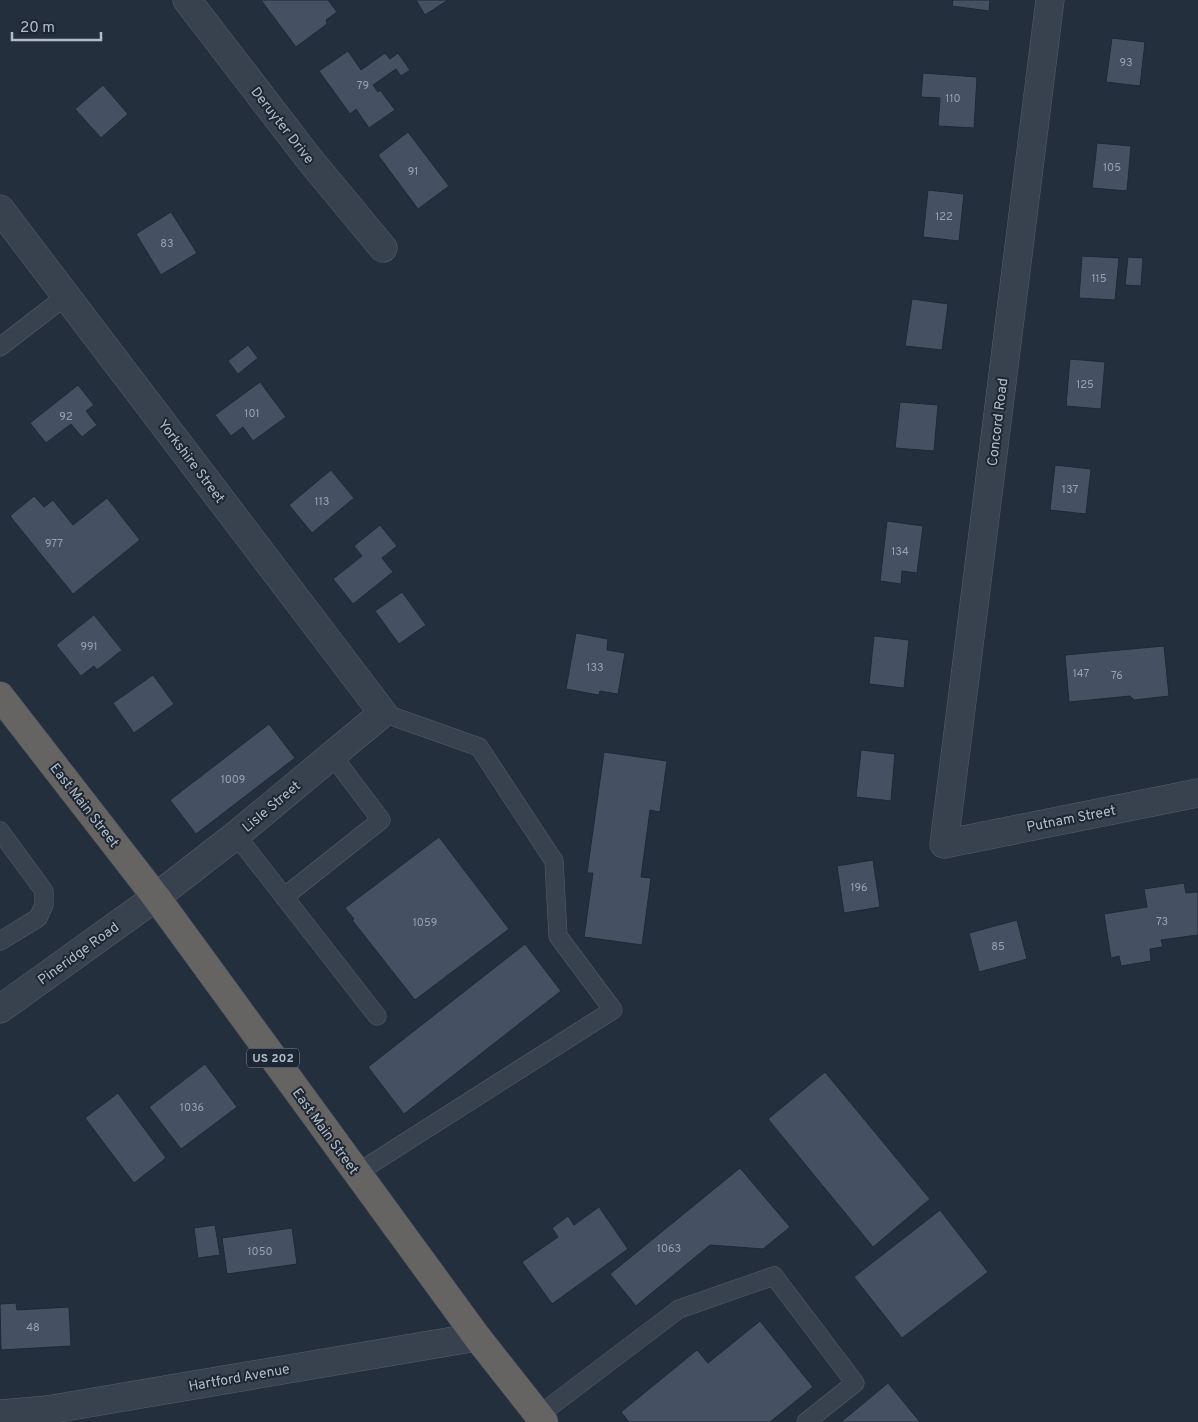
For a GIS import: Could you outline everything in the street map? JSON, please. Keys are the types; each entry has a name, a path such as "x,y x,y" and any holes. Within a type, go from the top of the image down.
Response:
{"highway":[{"name":"East Main Street","path":"0,696 156,897 477,1337 541,1419"}],"street":[{"name":"Deruyter Drive","path":"187,0 310,160 383,248"},
{"name":"Concord Road","path":"944,844 1050,0"},
{"name":"Yorkshire Street","path":"0,209 383,713"},
{"name":"Lisle Street","path":"156,897 236,835 383,713"},
{"name":"Putnam Street","path":"944,844 1198,793"},
{"name":"Pineridge Road","path":"0,1009 156,897"},
{"name":"Hartford Avenue","path":"0,1414 52,1416 477,1337"}],"lane":[{"path":"0,347 66,296"},
{"path":"357,1172 613,1010 558,936 554,861 478,747 383,713"},
{"path":"284,896 381,820 332,755"},
{"path":"236,835 377,1016"},
{"path":"0,941 38,918 44,905 44,891 2,838"},
{"path":"541,1419 679,1310 774,1276 856,1383 806,1422"}],"building":[{"path":"261,0 328,0 337,12 326,20 327,24 296,47"},
{"path":"416,0 448,0 425,15"},
{"path":"953,0 990,0 989,11 952,6"},
{"path":"1112,38 1145,42 1140,86 1106,82"},
{"path":"348,51 361,70 385,53 390,59 398,53 410,70 401,76 396,69 373,85 378,92 380,90 395,110 369,128 356,109 350,114 319,71"},
{"path":"923,73 977,77 974,128 938,126 940,98 921,97"},
{"path":"103,85 128,114 101,138 75,109"},
{"path":"408,132 449,186 418,209 378,155"},
{"path":"1097,143 1131,146 1127,191 1092,188"},
{"path":"928,190 964,194 959,241 923,237"},
{"path":"171,212 197,253 161,275 136,234"},
{"path":"1082,256 1119,258 1115,300 1079,298"},
{"path":"1128,257 1143,258 1141,286 1125,285"},
{"path":"912,299 948,304 942,350 905,346"},
{"path":"248,345 258,358 238,374 228,361"},
{"path":"1070,359 1105,362 1101,409 1066,406"},
{"path":"260,382 286,417 253,441 243,427 231,436 215,415"},
{"path":"78,385 94,405 86,411 97,425 82,437 71,424 46,443 30,423"},
{"path":"900,402 938,405 934,451 895,448"},
{"path":"1055,465 1091,469 1086,514 1050,510"},
{"path":"331,470 354,498 312,533 289,505"},
{"path":"34,496 44,507 53,500 73,525 107,498 140,540 73,594 10,516"},
{"path":"887,521 923,526 917,573 902,571 901,584 880,581"},
{"path":"380,525 397,546 382,558 393,572 353,604 333,579 362,556 354,546"},
{"path":"402,592 426,625 399,644 375,611"},
{"path":"94,615 122,650 97,670 94,666 81,676 56,645"},
{"path":"576,633 608,639 607,650 625,653 618,694 600,691 599,695 566,689"},
{"path":"874,636 909,640 904,688 869,684"},
{"path":"1164,646 1169,696 1134,700 1130,696 1069,702 1065,655"},
{"path":"153,675 174,704 134,733 113,703"},
{"path":"269,724 295,758 196,834 170,800"},
{"path":"861,750 895,754 891,801 856,797"},
{"path":"604,752 667,761 660,812 650,810 641,877 651,878 642,945 584,937 593,873 587,873"},
{"path":"439,837 509,929 415,1000 352,920 354,919 345,908"},
{"path":"873,860 880,907 844,913 837,866"},
{"path":"1184,883 1186,893 1198,892 1198,935 1161,940 1163,947 1150,949 1151,961 1121,966 1119,956 1111,958 1104,914 1147,907 1144,889"},
{"path":"1017,920 1027,959 979,972 969,933"},
{"path":"525,944 561,991 404,1114 368,1067"},
{"path":"205,1064 237,1107 181,1149 149,1107"},
{"path":"825,1072 930,1199 873,1247 768,1119"},
{"path":"118,1093 166,1158 134,1183 85,1118"},
{"path":"740,1168 790,1227 763,1249 710,1245 636,1306 610,1274"},
{"path":"599,1207 628,1249 552,1304 522,1262 558,1237 552,1228 568,1216 574,1225"},
{"path":"940,1210 988,1272 902,1338 854,1277"},
{"path":"215,1225 220,1255 198,1258 194,1228"},
{"path":"292,1228 297,1264 227,1274 222,1238"},
{"path":"16,1303 17,1310 69,1307 71,1346 1,1350 0,1304"},
{"path":"760,1321 813,1387 770,1422 629,1422 621,1412 697,1350 708,1363"},
{"path":"888,1383 920,1422 841,1422"}]}
